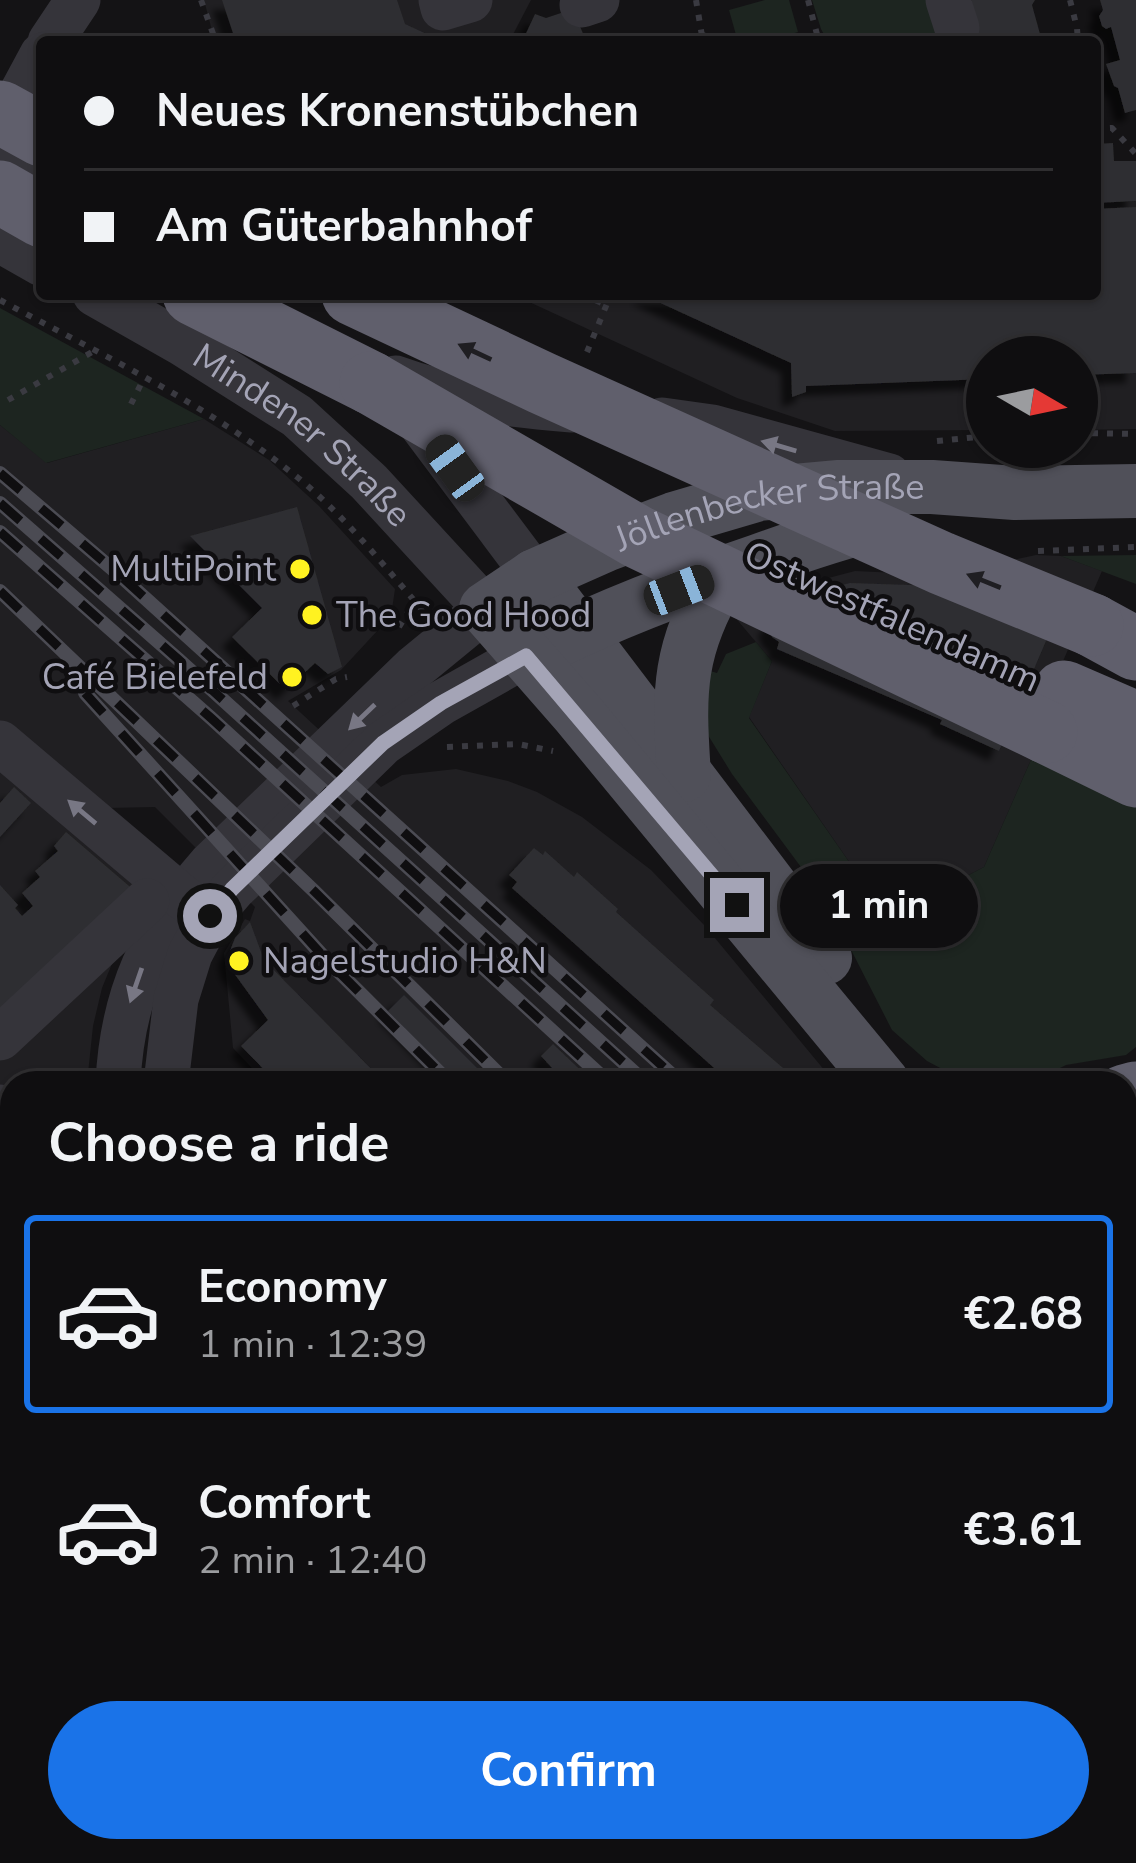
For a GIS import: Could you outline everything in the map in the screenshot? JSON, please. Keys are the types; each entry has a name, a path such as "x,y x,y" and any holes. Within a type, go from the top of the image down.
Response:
{"highway":[{"path":"0,112 36,132"},
{"path":"0,192 36,213"},
{"path":"207,300 373,376 638,537 1055,712 1136,776"},
{"name":"Ostwestfalendamm","path":"366,300 920,554 1122,639"},
{"name":"Ostwestfalendamm","path":"1055,712 1136,723"}],"main road":[{"name":"Jöllenbecker Straße","path":"486,609 536,576 674,518 759,494 839,487 1016,493 1136,491"},
{"name":"Jöllenbecker Straße","path":"526,656 723,572 847,530 1016,493"},
{"path":"684,776 682,673 697,622 723,572"},
{"path":"536,576 906,1071"},
{"path":"486,609 873,1071"}],"street":[{"path":"54,36 78,0"},
{"path":"441,0 443,8 470,0"},
{"path":"0,133 36,67"},
{"path":"0,156 36,175"},
{"path":"0,240 36,261"},
{"name":"Mindener Straße","path":"106,300 297,416 369,482 486,609"},
{"name":"Mindener Straße","path":"270,300 303,317 373,376 436,442 536,576"},
{"path":"373,376 488,401 712,427 932,487"},
{"name":"Jöllenbecker Straße","path":"119,1071 137,982 156,939 210,866 414,668 486,609"},
{"name":"Jöllenbecker Straße","path":"180,905 232,889 383,743 441,703 526,656"},
{"path":"0,743 180,905 0,1038"},
{"name":"Jöllenbecker Straße","path":"167,1071 176,999 190,954 180,905"}],"path":[{"path":"202,0 214,36"},
{"path":"695,0 703,36"},
{"path":"808,0 817,36"},
{"path":"1070,0 1078,36"},
{"path":"1101,129 1112,128 1136,154"},
{"path":"0,300 210,413 323,500 415,601"},
{"path":"595,300 606,305"},
{"path":"582,365 608,300"},
{"path":"8,400 94,351"},
{"path":"131,404 144,378"},
{"path":"1098,433 1136,434"},
{"path":"293,706 336,679 350,677"},
{"path":"436,748 518,744 567,757"}],"shaded area":[{"path":"204,0 531,0 512,36 213,36"},
{"path":"765,0 789,0 798,32 736,36 729,10"},
{"path":"812,0 931,0 940,36 825,36"},
{"path":"1136,201 1136,429 1098,430 1098,336 966,336 966,430 835,431 737,398 525,300 1101,300 1101,203"},
{"path":"0,308 204,419 46,463 0,425"},
{"path":"204,419 269,460 319,506 395,589 391,616 341,670 288,701 381,787 402,775 456,769 537,792 582,817 651,870 705,926 825,1071 255,1071 233,1048 224,953 245,919 250,921 255,907 155,807 107,808 145,884 102,988 88,1071 0,1071 0,425 47,463"},
{"path":"1036,555 1061,556 1102,571 1025,749 1034,753 984,867 946,887 869,914 861,879 749,717 772,661 728,609 855,571 940,575"},
{"path":"1136,555 1136,584 1061,556"},
{"path":"756,642 772,661 749,718 861,879 835,891 815,886 703,727 700,668 717,673 726,654"},
{"path":"1034,753 1136,802 1136,1047 1126,1055 1054,1071 946,1071 892,1030 845,938 855,922 869,914 946,887 984,867"}],"building":[{"path":"222,0 397,0 405,24 431,36 234,36"},
{"path":"972,0 1035,0 1032,5 1041,36 973,36 968,20"},
{"path":"1100,0 1136,0 1136,110 1125,113 1106,64 1120,60 1111,27 1102,26"},
{"path":"561,13 576,17 584,36 525,36 535,14 546,18"},
{"path":"1113,143 1114,161 1136,161 1136,201 1101,203 1101,144"},
{"path":"1136,207 1136,373 1098,374 1098,336 966,336 966,380 806,386 806,392 792,397 791,363 654,300 1101,300 1101,209"},
{"path":"297,507 342,667 328,674 315,663 286,690 232,637 262,608 190,536"},
{"path":"850,583 940,586 1063,601 999,751 940,724 942,720 777,649 779,642 768,625 799,596"},
{"path":"14,787 31,803 0,837 0,803"},
{"path":"66,832 136,892 0,1025 0,885 22,916 33,906 22,893 40,877 35,871 58,851 54,846"},
{"path":"534,848 543,855 545,851 574,877 577,872 714,1000 710,1005 783,1068 718,1071 512,888 517,882 509,875"},
{"path":"250,922 264,960 373,1071 265,1071 241,1046 268,1020 231,969 228,956 235,938"},
{"path":"404,995 480,1071 448,1071 388,1011"},
{"path":"553,1044 581,1071 555,1071 541,1056"}],"railway":[{"path":"0,473 124,579 668,1071"},
{"path":"0,503 633,1071"},
{"path":"0,532 596,1071"},
{"path":"0,591 496,1071"},
{"path":"85,693 322,955 438,1071"}],"place":[{"name":"MultiPoint","path":"300,569"},
{"name":"The Good Hood","path":"312,615"},
{"name":"Café Bielefeld","path":"292,677"},
{"name":"Nagelstudio H&N","path":"239,961"}],"route":[{"path":"210,916 383,743 441,703 526,656 737,905"}]}
